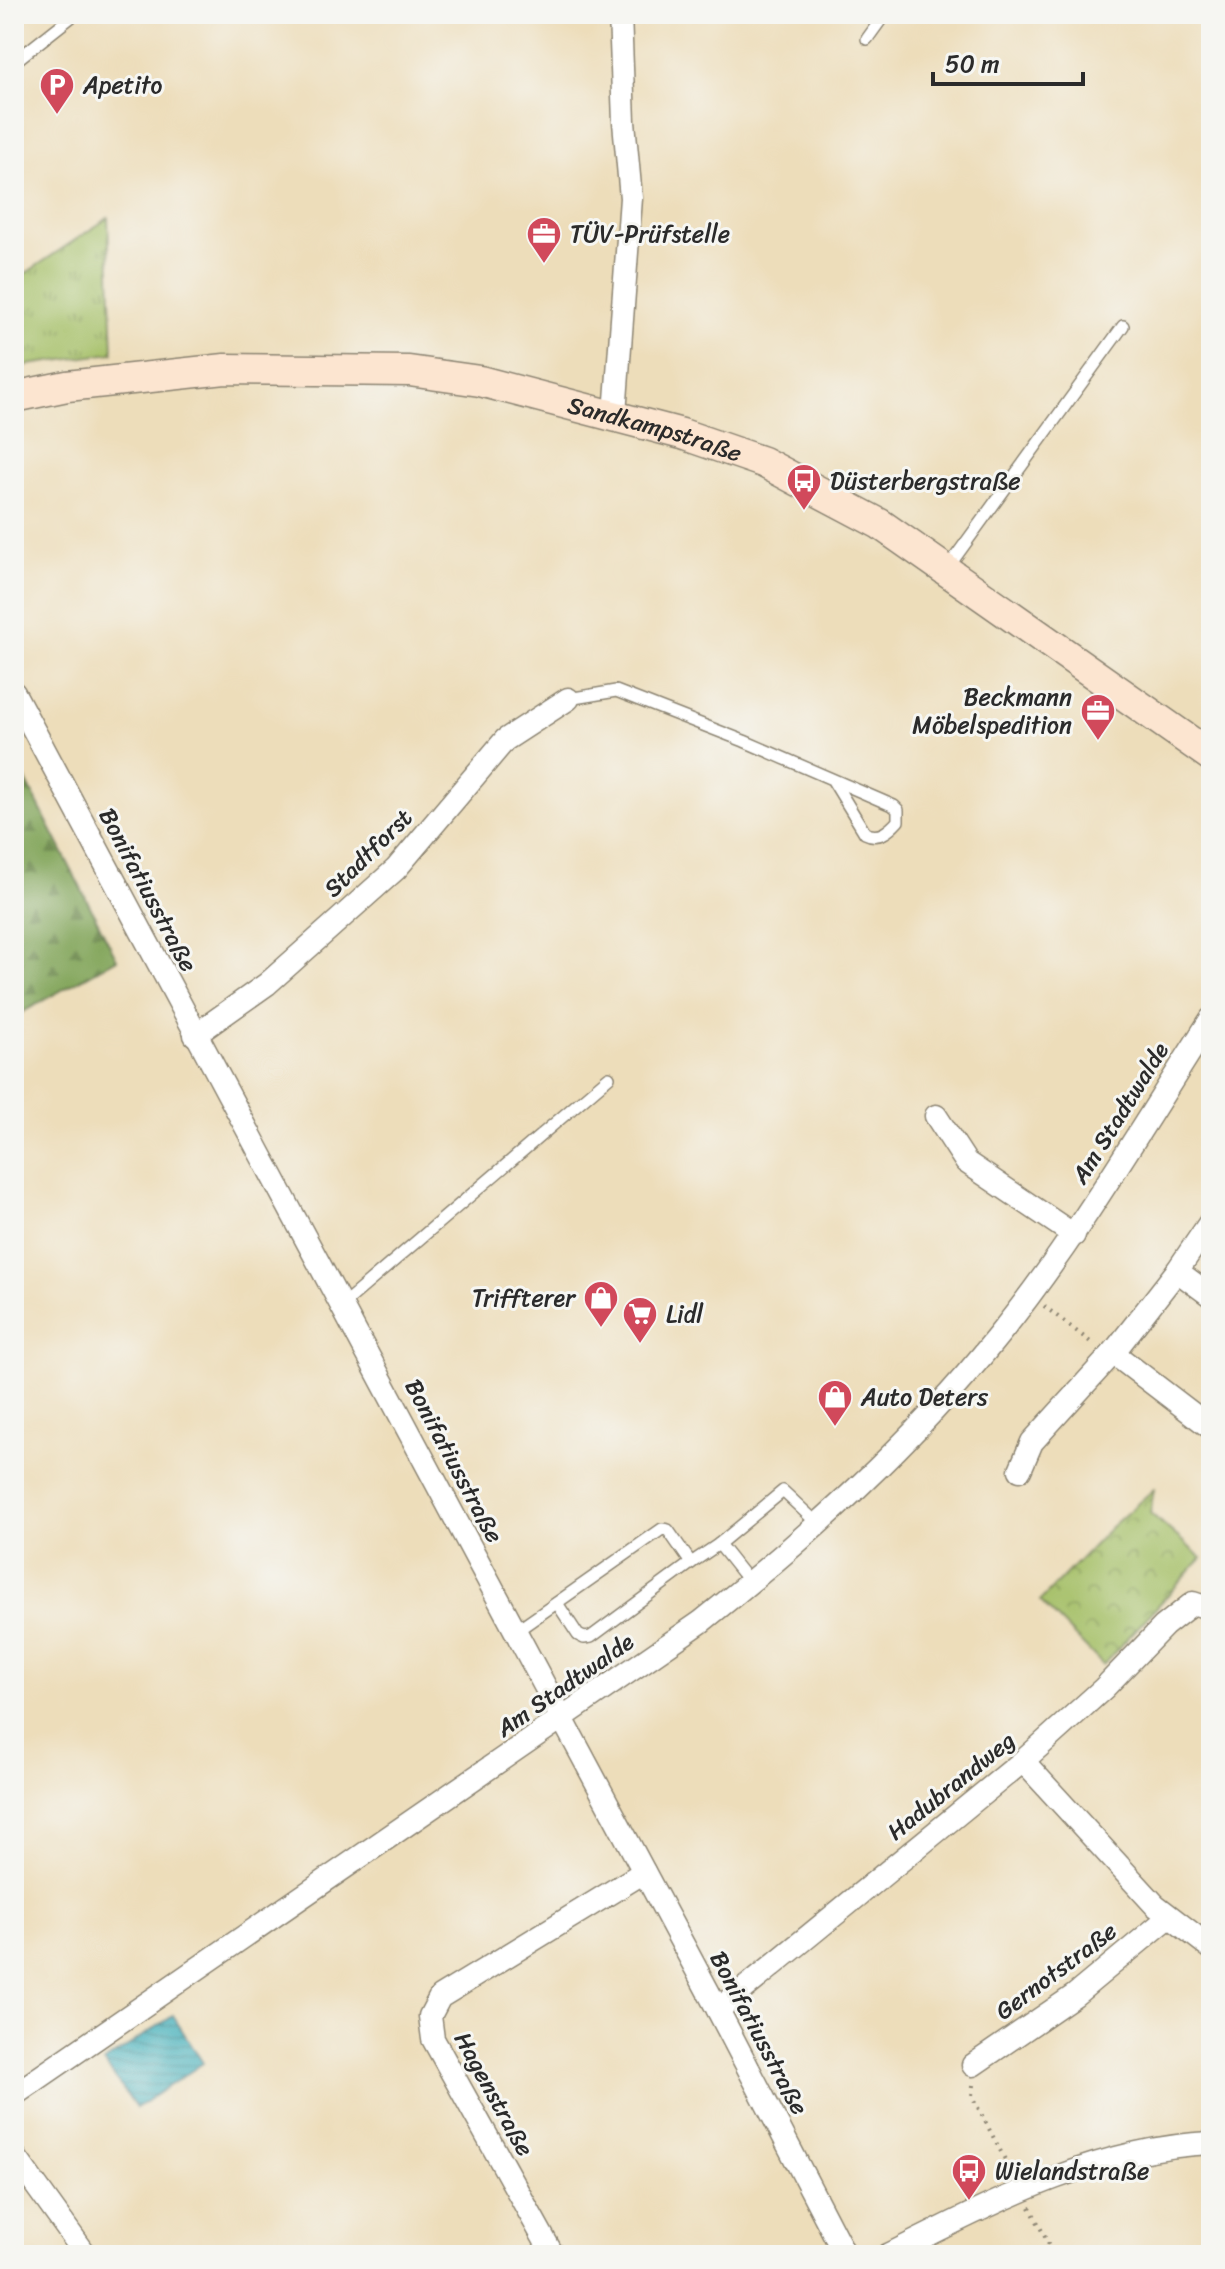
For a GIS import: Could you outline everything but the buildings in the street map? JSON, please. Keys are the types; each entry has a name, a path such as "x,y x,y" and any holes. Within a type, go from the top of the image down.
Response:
{"street":[{"path":"615,414 631,198 624,122 620,14"},
{"name":"Sandkampstraße","path":"14,397 67,386 225,369 357,369 409,371 480,381 615,414 763,462 880,524 1211,756"},
{"name":"Bonifatiusstraße","path":"14,693 718,2010 845,2255"},
{"name":"Stadtforst","path":"195,1035 267,984 396,869 505,740 568,699"},
{"name":"Am Stadtwalde","path":"14,2095 701,1622 818,1524 914,1431 997,1337 1074,1235 1211,1019"},
{"path":"936,1116 966,1162 1074,1235"},
{"path":"1020,1470 1032,1442 1111,1355 1177,1271 1211,1221"},
{"path":"1177,1271 1211,1296"},
{"path":"1111,1355 1211,1428"},
{"name":"Hadubrandweg","path":"718,2010 1023,1761 1104,1688 1164,1626 1193,1603 1211,1609"},
{"path":"1023,1761 1155,1905 1211,1948"},
{"name":"Hagenstraße","path":"553,2255 433,2039 430,2016 440,1997 644,1872"},
{"name":"Gernotstraße","path":"973,2065 1075,1995 1169,1917"},
{"path":"888,2255 1021,2190 1116,2158 1211,2143"},
{"path":"14,2155 86,2255"}],"lane":[{"path":"14,62 75,14"},
{"path":"867,39 885,14"},
{"path":"945,571 1123,326"},
{"path":"568,699 616,691 744,741 832,779 894,806 898,810 898,821 878,836 865,833 832,779"},
{"path":"341,1306 609,1077"},
{"path":"557,1603 578,1635 591,1637 719,1544 783,1491 818,1524"},
{"path":"515,1632 662,1529 668,1530 691,1563"},
{"path":"719,1544 750,1583"}],"path":[{"path":"1029,1294 1111,1355"},
{"path":"973,2065 972,2096 1054,2255"}],"green space":[{"path":"108,218 113,353 14,367 14,281"},
{"path":"14,757 117,959 14,1017"},
{"path":"1154,1489 1150,1513 1202,1558 1103,1665 1040,1601 1111,1527"}],"water":[{"path":"173,2016 203,2063 136,2108 104,2062"}],"place":[{"name":"Apetito","path":"57,116"},
{"name":"TÜV-Prüfstelle","path":"544,265"},
{"name":"Düsterbergstraße","path":"804,512"},
{"name":"Beckmann Möbelspedition","path":"1098,742"},
{"name":"Triffterer","path":"601,1329"},
{"name":"Lidl","path":"640,1345"},
{"name":"Auto Deters","path":"835,1428"},
{"name":"Wielandstraße","path":"969,2202"}]}
